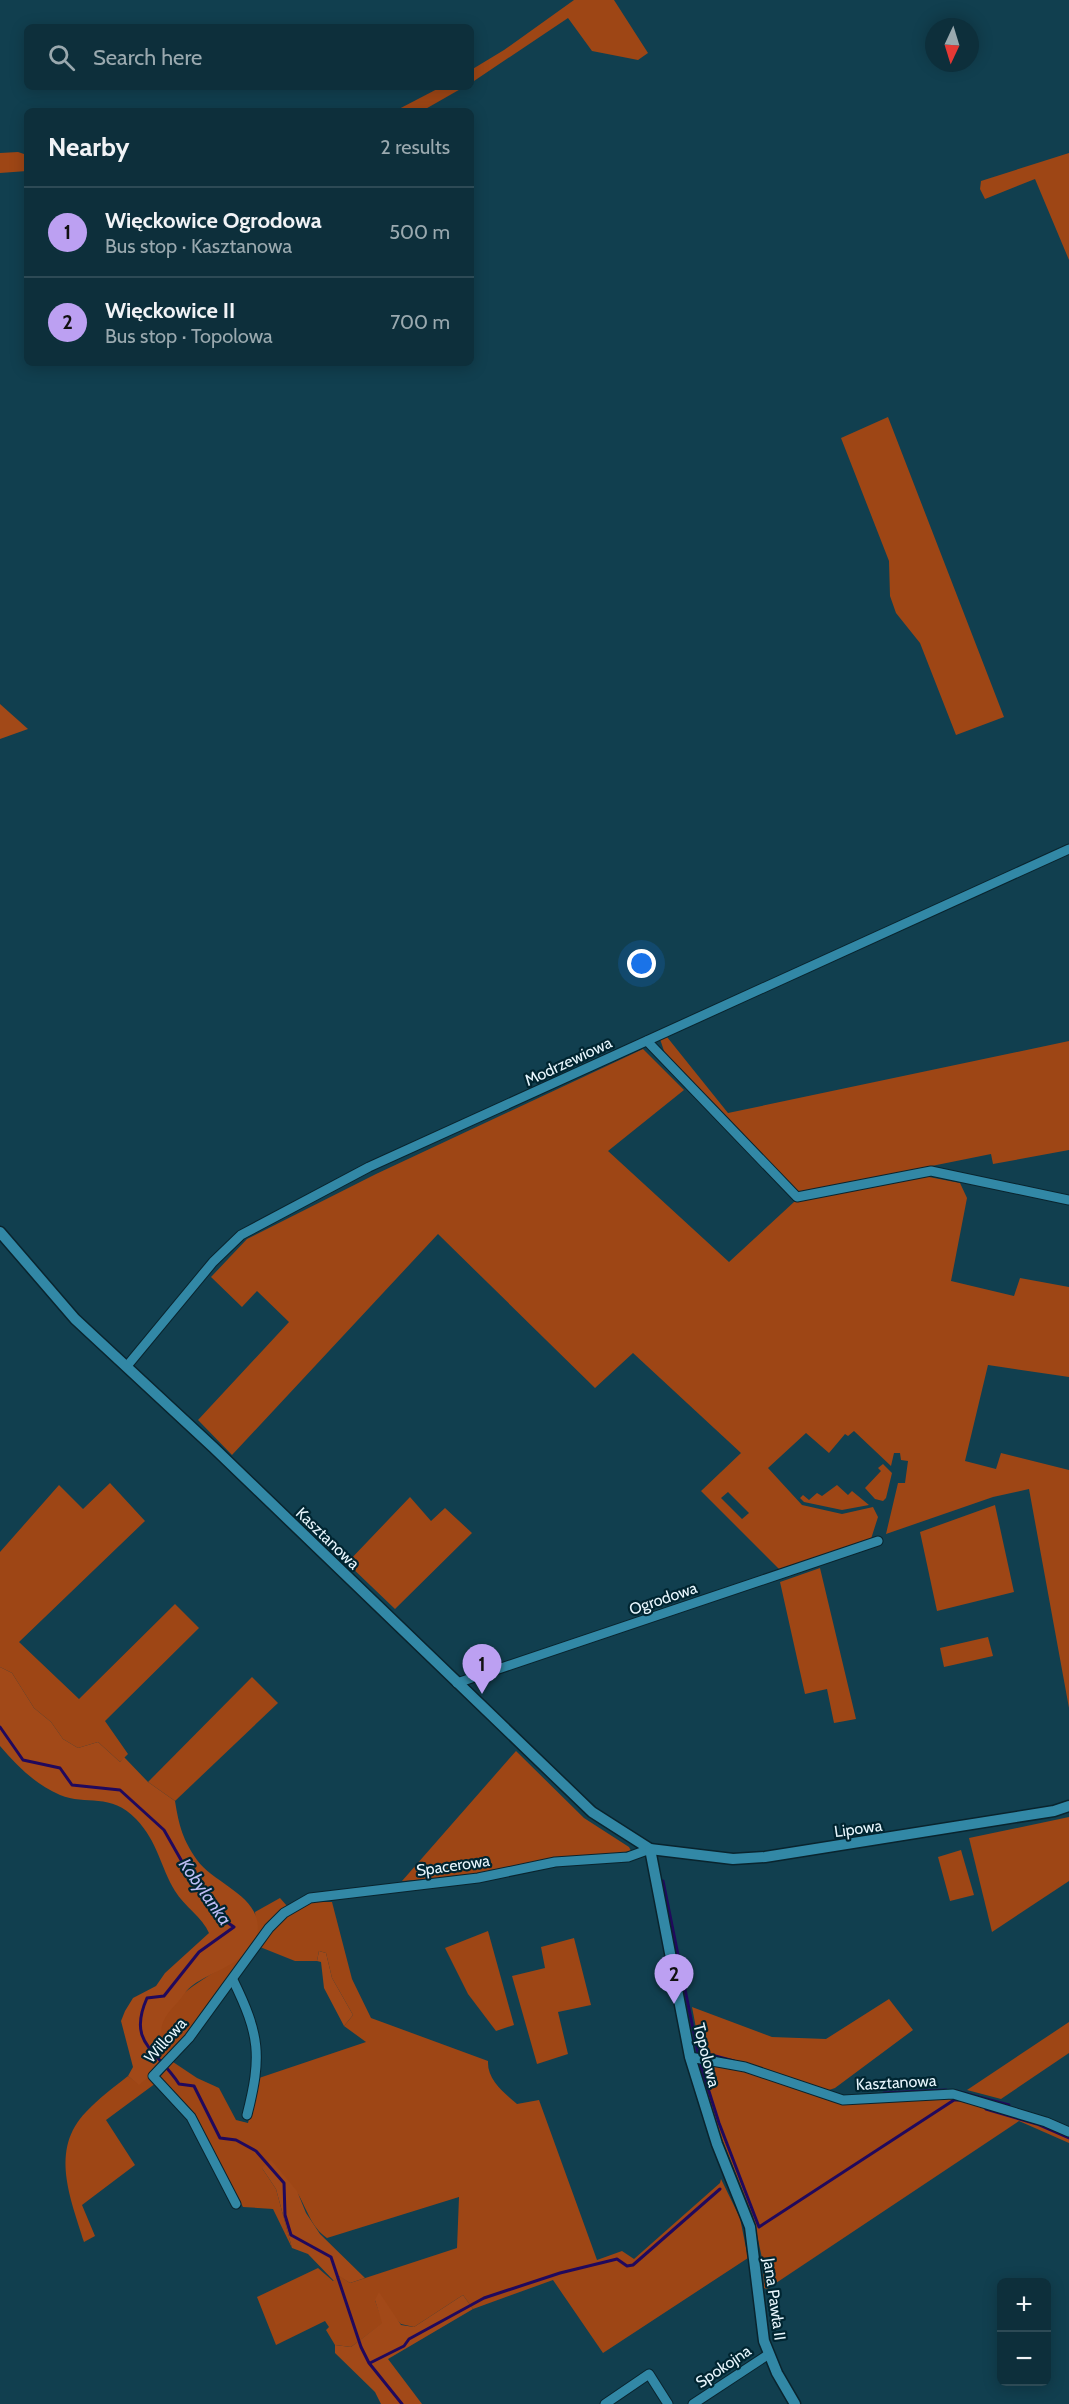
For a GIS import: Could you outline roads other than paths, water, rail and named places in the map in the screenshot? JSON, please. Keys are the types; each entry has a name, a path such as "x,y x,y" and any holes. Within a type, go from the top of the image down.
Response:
{"street":[{"name":"Modrzewiowa","path":"127,1365 213,1262 241,1235 359,1172 1069,849"},
{"path":"647,1041 797,1197 931,1171 1069,1200"},
{"name":"Kasztanowa","path":"0,1232 75,1319 127,1365 592,1812 650,1849"},
{"name":"Ogrodowa","path":"457,1683 802,1569 878,1541"},
{"name":"Lipowa","path":"650,1849 733,1859 765,1857 1054,1811 1069,1806"},
{"name":"Spacerowa","path":"269,1928 284,1913 310,1898 478,1878 555,1862 628,1857 650,1849"},
{"name":"Topolowa","path":"650,1849 690,2057 717,2144 750,2228"},
{"name":"Willowa","path":"236,2204 191,2117 153,2076 168,2062 233,1980 269,1928"},
{"path":"233,1980 258,2048 256,2081 247,2115"},
{"name":"Kasztanowa","path":"690,2057 745,2067 843,2100 953,2094 1046,2122 1069,2132"},
{"name":"Jana Pawła II","path":"750,2228 764,2341 777,2373 795,2404"},
{"name":"Spokojna","path":"693,2404 769,2354"},
{"path":"605,2404 649,2374 668,2404"}],"waterway":[{"name":"Kobylanka","path":"0,1727 23,1760 60,1768 72,1785 120,1790 164,1830 193,1881 218,1916 234,1927 199,1952 164,1996 147,1998 140,2026 142,2036 179,2084 194,2086 220,2138 236,2140 256,2151 284,2183 285,2215 291,2235 331,2257 361,2347 369,2363 402,2404"},
{"path":"663,1881 700,2063 719,2123 759,2227 954,2100 960,2100"},
{"path":"700,2052 734,2061"},
{"path":"884,2093 946,2090"},
{"path":"956,2091 1009,2105"},
{"path":"986,2109 1037,2124 1069,2138"},
{"path":"370,2363 404,2346 409,2339 484,2298 560,2273 617,2259 627,2266 633,2265 720,2189"}],"place":[{"name":"Więckowice Ogrodowa","path":"482,1694"},
{"name":"Więckowice II","path":"674,2004"}]}
